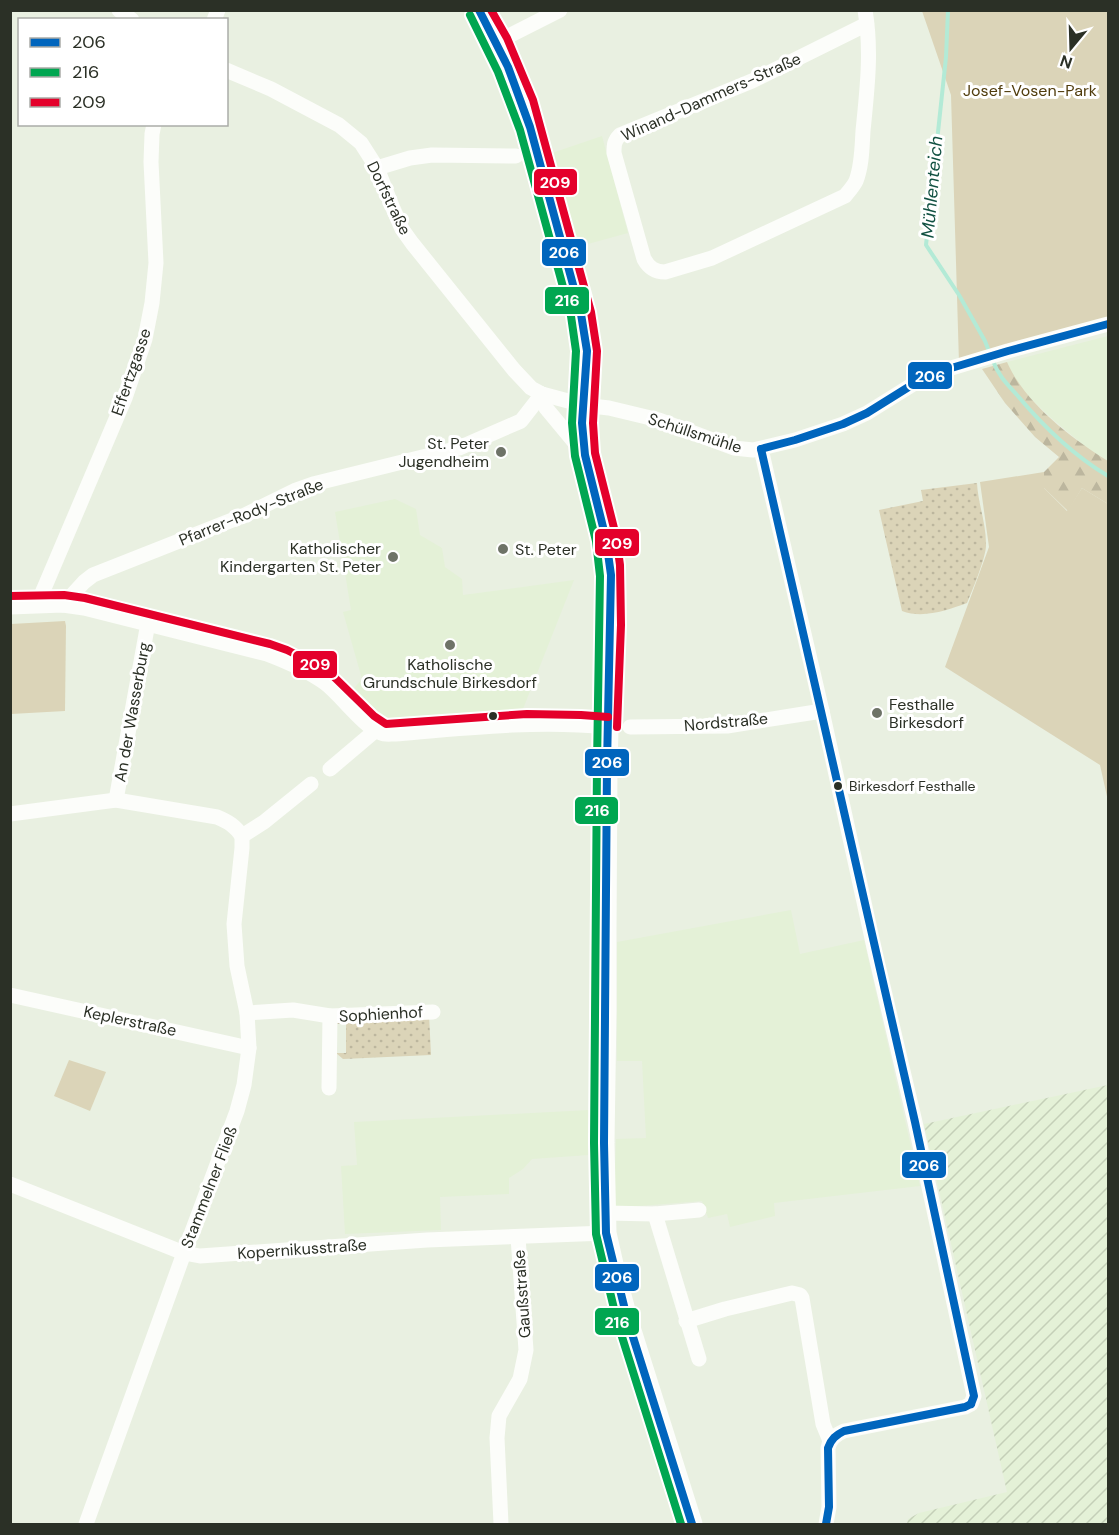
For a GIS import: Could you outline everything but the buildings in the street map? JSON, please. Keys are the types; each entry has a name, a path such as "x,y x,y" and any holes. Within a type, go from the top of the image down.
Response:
{"street":[{"path":"479,10 497,42 523,103 581,315 587,351 582,423 585,455 606,539 610,565 611,625 607,727 606,1223 615,1273 627,1318 692,1524"},
{"path":"497,42 560,10"},
{"name":"Winand-Dammers-Straße","path":"866,17 868,90 860,160 856,180 851,190 845,195 712,258 665,272 651,269 644,259 614,153 615,140 620,135 752,81 866,17"},
{"name":"Dorfstraße","path":"228,71 271,89 339,125 361,143 377,168 395,214 412,243 514,370 531,388 542,394 583,405"},
{"name":"Effertzgasse","path":"37,605 125,398 146,339 156,263 151,162 154,126"},
{"path":"377,168 410,158 432,155 516,156"},
{"name":"Schüllsmühle","path":"583,405 609,408 659,420 734,448 761,449 843,424 867,413 915,383 938,372 1108,324"},
{"name":"Dorfstraße","path":"542,394 546,408 585,455"},
{"name":"Pfarrer-Rody-Straße","path":"63,605 93,575 245,515 296,490 470,444 521,421 542,394"},
{"path":"761,449 932,1197 974,1396 971,1404 965,1407 844,1431 836,1435 830,1441 828,1448 829,1507 826,1524"},
{"path":"10,607 63,605 84,608 267,654 310,672 327,684 382,733 395,734 493,726 607,727"},
{"name":"An der Wasserburg","path":"116,800 148,623"},
{"name":"Nordstraße","path":"630,727 727,726 822,711"},
{"path":"330,769 376,730"},
{"path":"10,814 116,800 217,817 236,827 242,836 264,822 311,784"},
{"name":"Stammelner Fließ","path":"86,1524 237,1112 244,1085 249,1048 234,936 242,836"},
{"name":"Keplerstraße","path":"10,995 249,1048"},
{"name":"Sophienhof","path":"246,1013 293,1010 330,1016 433,1011"},
{"name":"Sophienhof","path":"330,1016 330,1089"},
{"name":"Kopernikusstraße","path":"10,1184 184,1253 200,1256 427,1240 518,1237 655,1214 699,1210"},
{"path":"655,1214 699,1359"},
{"name":"Gaußstraße","path":"501,1524 497,1438 499,1416 519,1379 526,1350 518,1237"},
{"path":"686,1321 792,1293 800,1294 823,1424 830,1441"}],"shaded area":[{"path":"602,136 628,233 577,247 552,153"},
{"path":"1108,336 1108,461 1087,448 1026,394 1012,374 1007,362"},
{"name":"Katholische Grundschule Birkesdorf","path":"395,499 416,509 420,535 442,548 445,567 462,579 463,595 574,580 521,714 388,724 373,717 350,693 362,679 343,612 351,610 335,512"},
{"path":"791,910 800,954 864,940 920,1186 774,1203 775,1216 730,1227 727,1214 708,1218 702,1201 614,1208 616,1139 646,1138 642,1061 617,1061 617,942"},
{"path":"1108,1085 1108,1524 907,1524 908,1519 919,1513 1007,1492 924,1124"},
{"path":"589,1110 589,1155 532,1159 523,1169 509,1178 509,1194 440,1197 441,1230 345,1234 341,1166 357,1165 354,1122"}],"green space":[{"name":"Josef-Vosen-Park","path":"922,11 1108,11 1108,320 959,363 951,95"},
{"path":"1007,362 1025,392 1050,418 1079,442 1108,461 1108,504 1082,488 1068,511 1044,488 1044,472 1059,457 1035,437 1005,403 982,369"},
{"path":"1044,472 1044,488 1067,511 1082,488 1108,504 1108,801 1100,765 945,667 989,547 980,482"},
{"path":"977,483 985,528 986,549 967,603 927,614 902,611 879,510 923,501 921,490"},
{"path":"65,621 65,711 11,714 11,624"},
{"path":"429,1014 431,1055 343,1059 336,1053 346,1053 346,1024 336,1024 337,1018"},
{"path":"69,1060 106,1072 90,1111 54,1096"}],"waterway":[{"name":"Mühlenteich","path":"948,10 946,57 926,245 959,295 990,354"},
{"name":"Mühlenteich","path":"993,361 1006,383 1048,429 1083,459 1108,476"}],"transit line":[{"name":"206","path":"479,10 508,67 530,127 581,314 587,351 582,423 585,455 606,539 611,575 604,1143 606,1233 627,1318 692,1524"},
{"name":"209","path":"491,10 507,38 533,100 591,312 597,351 593,423 595,453 616,536 620,565 621,625 617,727"},
{"name":"216","path":"470,15 498,72 520,130 571,316 576,351 572,423 575,456 596,541 600,576 594,1143 596,1234 617,1321 681,1524"},
{"name":"206","path":"761,449 843,424 867,413 915,383 938,372 1108,324"},
{"name":"206","path":"761,449 915,1122 974,1396 971,1404"},
{"name":"209","path":"10,596 64,595 85,598 270,644 287,650 331,674 374,716 386,724 527,714 608,717"},
{"name":"206","path":"826,1524 829,1507 828,1448 836,1436 844,1431 971,1404"}],"place":[{"name":"St. Peter Jugendheim","path":"501,452"},
{"name":"St. Peter","path":"503,549"},
{"name":"Katholischer Kindergarten St. Peter","path":"393,557"},
{"name":"Katholische Grundschule Birkesdorf","path":"450,645"},
{"name":"Festhalle Birkesdorf","path":"877,713"},
{"name":"Birkesdorf Festhalle","path":"838,786"}]}
